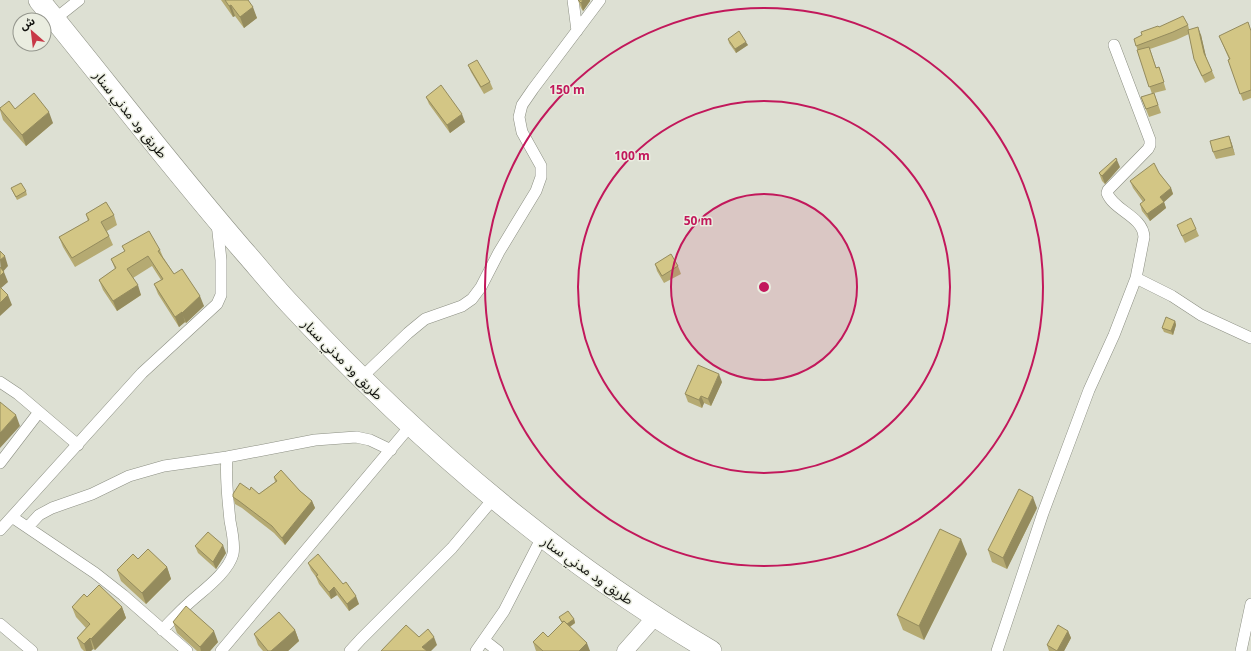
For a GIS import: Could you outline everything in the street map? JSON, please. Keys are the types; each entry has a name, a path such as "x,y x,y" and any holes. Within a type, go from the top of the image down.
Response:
{"highway":[{"name":"طريق ود مدني سنار","path":"39,0 217,220 288,302 361,378 411,425 494,498 542,537 655,617 710,651"}],"street":[{"path":"55,20 79,0"},
{"path":"573,0 577,31"},
{"path":"361,378 408,333 426,319 462,306 472,299 481,287 499,252 536,190 541,177 541,166 522,132 519,117 522,106 533,89 600,0"},
{"path":"997,651 1043,513 1089,390 1114,335 1136,278 1144,237 1144,230 1141,225 1108,197 1107,193 1108,190 1148,149 1150,145 1150,140 1114,45"},
{"path":"0,530 142,373 217,304 221,295 221,260 217,220"},
{"path":"1136,278 1172,296 1201,315 1251,338"},
{"path":"0,382 18,394 78,445"},
{"path":"0,463 39,412"},
{"path":"221,651 411,425"},
{"path":"28,527 39,515 52,508 92,494 129,476 164,466 315,440 356,437 370,440 391,450"},
{"path":"162,630 218,577 228,565 233,554 226,486 227,456"},
{"path":"350,651 361,638 452,548 494,498"},
{"path":"12,517 96,573 186,651"},
{"path":"476,651 504,611 542,537"},
{"path":"1241,651 1251,604"},
{"path":"625,651 655,617"},
{"path":"0,624 32,651"},
{"path":"484,640 498,651"}],"building":[{"path":"225,0 248,0 253,7 240,17"},
{"path":"1183,16 1188,25 1136,46 1134,39 1142,35 1141,32 1158,26 1159,27"},
{"path":"1248,22 1251,31 1251,90 1240,94 1228,60 1230,59 1219,36"},
{"path":"1198,27 1204,53 1212,71 1202,76 1194,59 1188,30"},
{"path":"739,31 746,42 735,49 728,39"},
{"path":"1149,47 1156,68 1159,67 1164,82 1149,87 1137,50"},
{"path":"477,60 490,82 481,87 468,65"},
{"path":"441,85 462,114 447,125 426,97"},
{"path":"34,93 49,112 22,135 0,108 9,101 15,109"},
{"path":"1154,93 1158,105 1146,109 1141,97"},
{"path":"1229,136 1232,147 1213,152 1210,141"},
{"path":"1116,158 1117,160 1102,176 1099,173"},
{"path":"1154,163 1159,173 1171,188 1160,197 1164,202 1147,214 1140,204 1145,200 1130,181"},
{"path":"21,183 26,191 16,197 11,188"},
{"path":"106,202 114,215 101,222 109,236 72,258 59,237 89,220 86,214"},
{"path":"1191,218 1196,229 1182,236 1177,225"},
{"path":"149,231 160,250 158,251 174,274 182,269 200,296 182,313 175,317 154,284 163,279 148,256 127,269 138,285 113,301 99,280 116,268 111,259 125,251 122,246"},
{"path":"0,251 5,256 0,260"},
{"path":"671,254 678,266 662,276 655,264"},
{"path":"0,267 4,272 0,276"},
{"path":"0,287 8,295 0,303"},
{"path":"1166,317 1175,321 1171,331 1162,328"},
{"path":"698,365 719,374 708,399 701,396 699,400 685,394"},
{"path":"0,402 16,415 0,433"},
{"path":"281,470 300,491 312,501 282,538 272,526 233,497 233,494 240,483 250,490 251,487 259,494 277,481 274,477"},
{"path":"1019,489 1033,497 1003,558 988,550"},
{"path":"940,529 961,539 919,626 897,615"},
{"path":"208,532 223,545 213,562 195,546"},
{"path":"148,549 167,567 142,593 117,570 133,554 138,559"},
{"path":"318,554 343,584 346,582 356,596 347,604 334,587 329,592 308,563"},
{"path":"99,585 122,607 91,639 90,638 84,644 77,638 90,624 72,607 84,594 87,597"},
{"path":"186,606 214,631 200,647 173,622"},
{"path":"568,611 574,619 567,624 564,621 562,622 559,617"},
{"path":"279,612 295,630 271,651 268,651 254,634"},
{"path":"564,621 587,643 579,651 543,651 533,642 543,632 548,637"},
{"path":"406,625 419,637 428,629 434,637 422,647 427,651 381,651"},
{"path":"1058,625 1068,631 1057,651 1047,645"}]}
